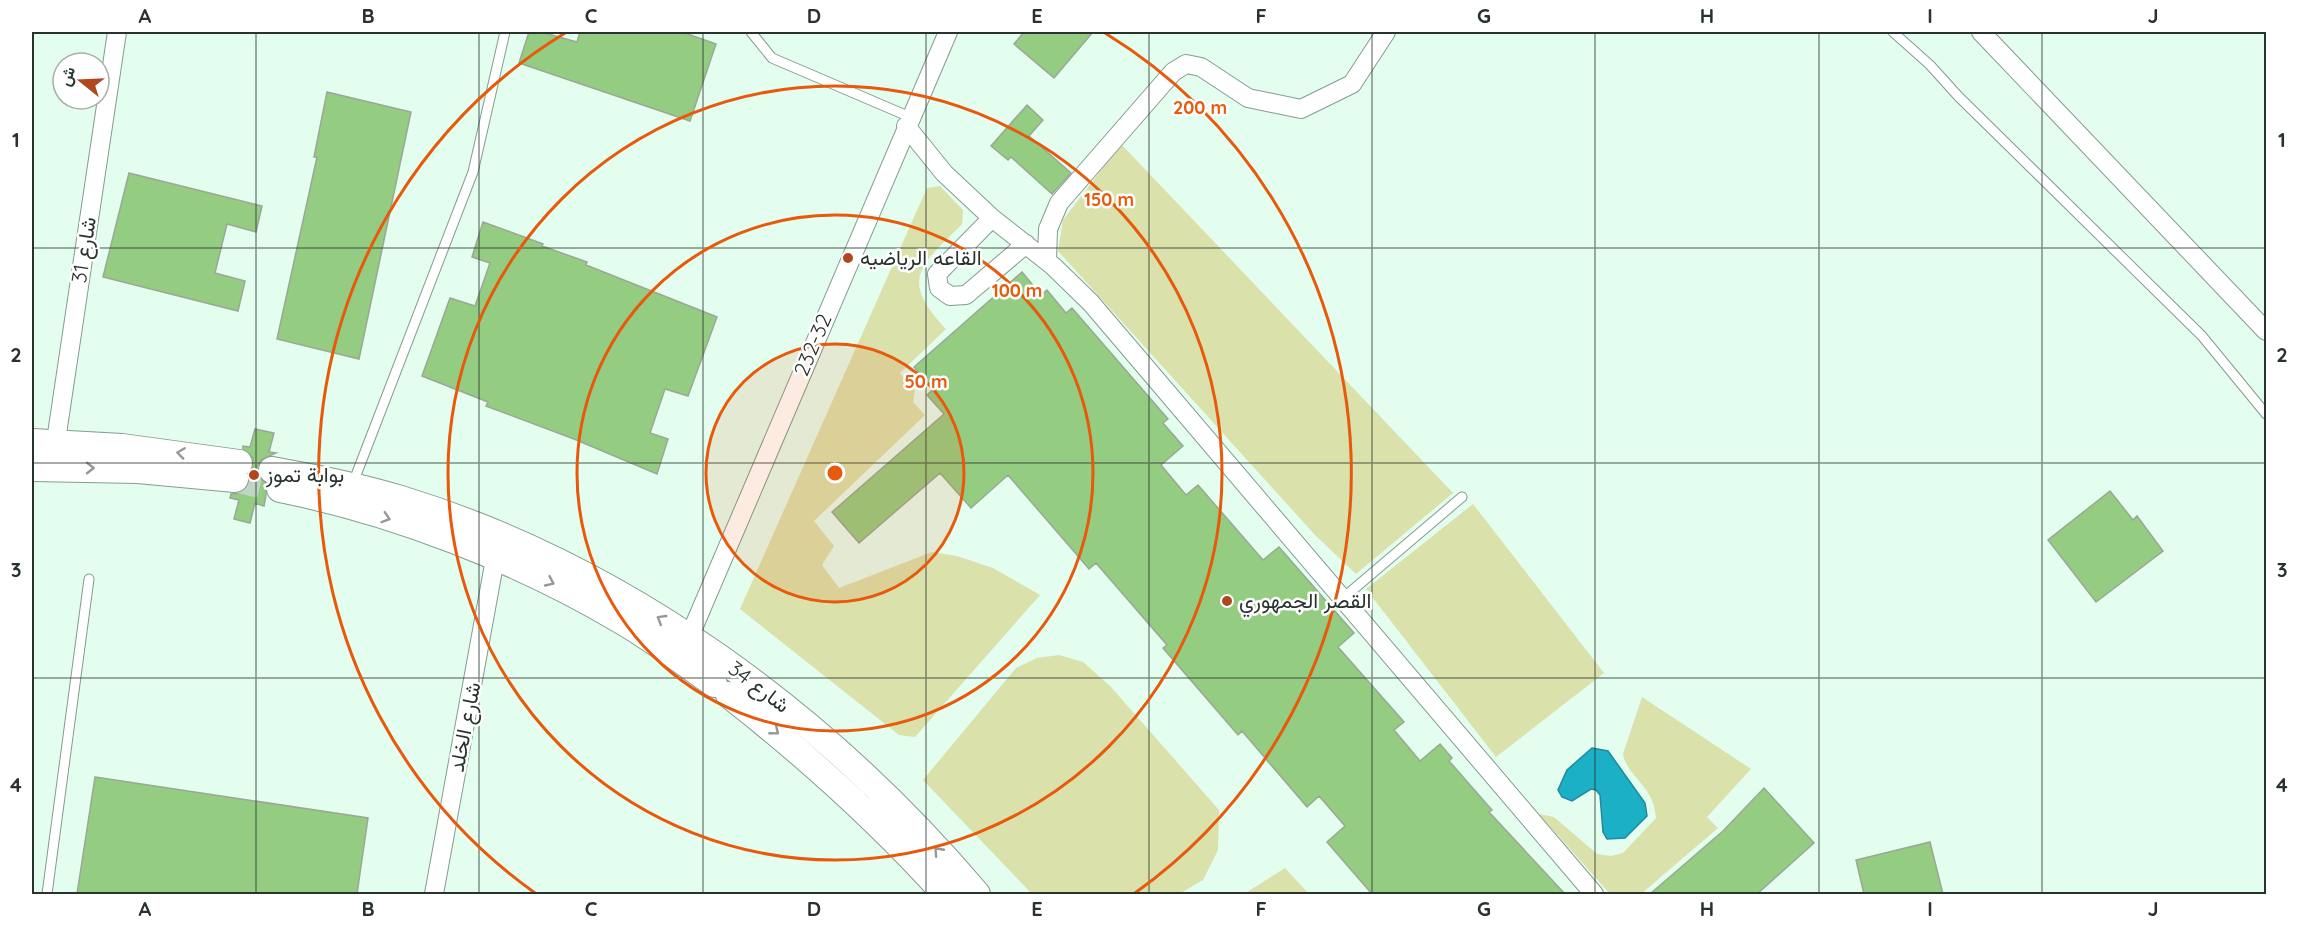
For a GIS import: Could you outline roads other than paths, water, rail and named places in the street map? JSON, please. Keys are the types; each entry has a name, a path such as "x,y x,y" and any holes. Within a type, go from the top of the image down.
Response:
{"main road":[{"path":"42,468 237,471 166,451 43,442"},
{"path":"270,478 349,496 401,499 497,547"},
{"name":"شارع 34","path":"497,547 594,582 684,648 771,695 852,763 931,843 977,894"},
{"name":"شارع 34","path":"684,648 722,690 777,732 870,814 945,894"}],"street":[{"name":"شارع 31","path":"42,468 43,442 117,32"},
{"name":"232-32","path":"684,648 948,32"},
{"path":"1047,261 1048,229 1059,203 1173,72 1186,64 1201,67 1248,98 1302,109 1352,84 1386,32"},
{"path":"1981,32 2266,331"},
{"path":"908,122 944,173 992,218 1047,261 1091,303 1593,894"},
{"path":"992,218 937,274 939,288 950,296 966,295 1026,244"},
{"name":"شارع الخلد","path":"434,894 497,547"}],"lane":[{"path":"349,496 473,172 505,32"},
{"path":"751,32 772,58 908,122"},
{"path":"1893,32 1930,65 1958,96 2202,336 2266,414"},
{"path":"1342,599 1462,497"},
{"path":"47,894 89,579"}],"water":[{"path":"1592,748 1608,751 1645,803 1647,816 1625,838 1607,839 1603,832 1600,795 1596,790 1591,789 1572,801 1562,797 1558,790 1567,770"}],"tunnel":[{"path":"235,479 268,487"}],"place":[{"name":"القاعه الرياضيه","path":"848,258"},
{"name":"بوابة تموز","path":"254,475"},
{"name":"القصر الجمهوري","path":"1227,601"}]}
